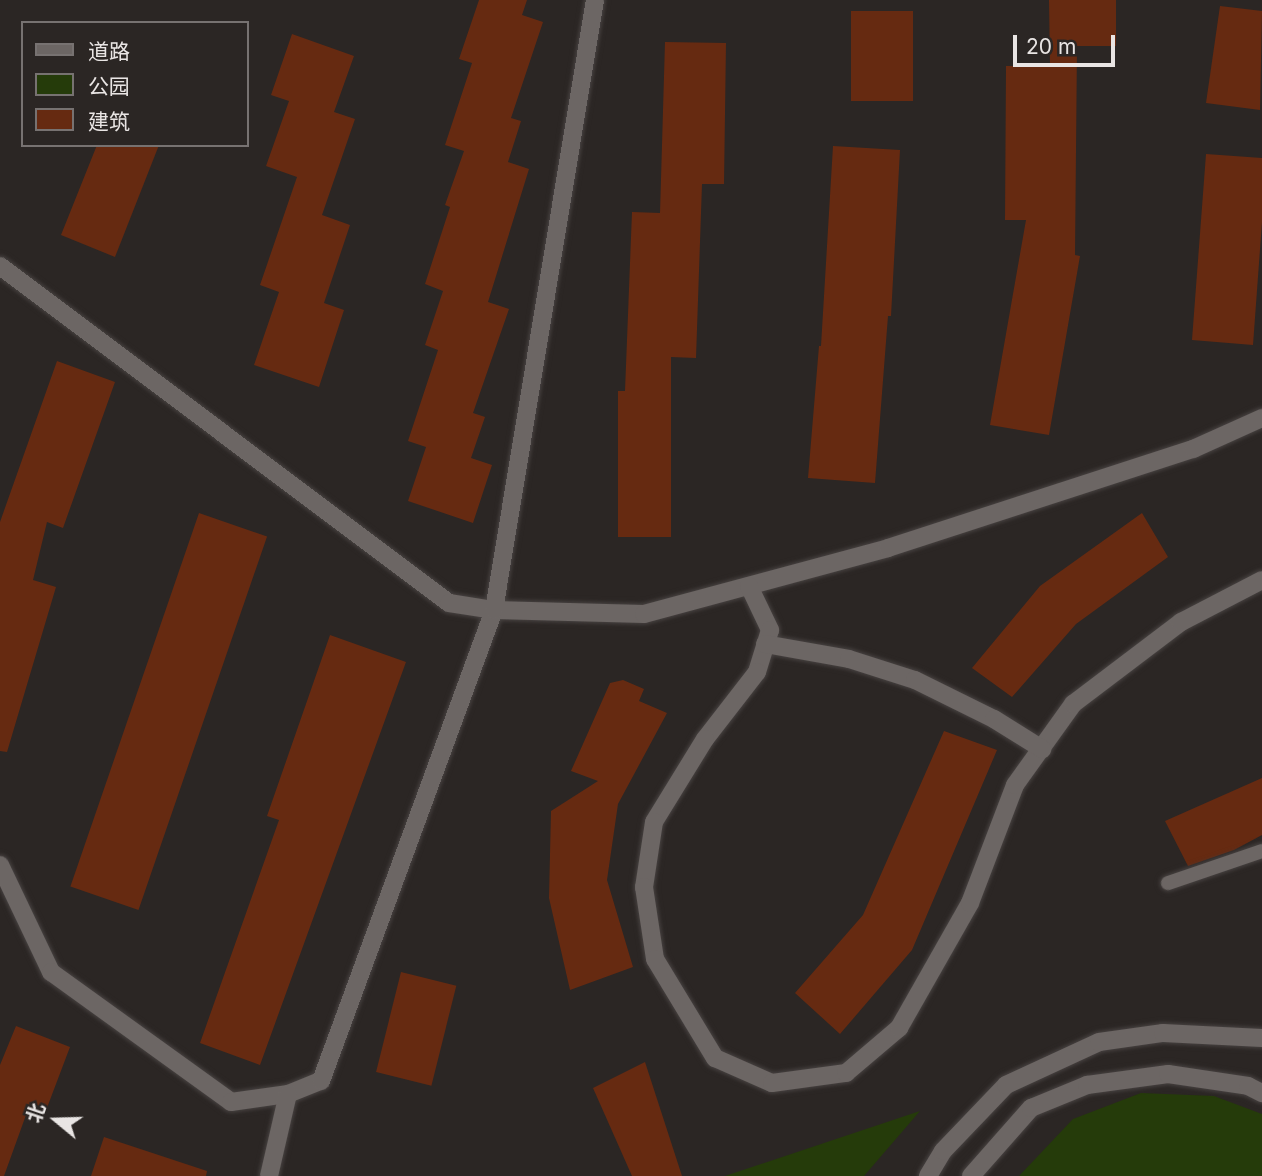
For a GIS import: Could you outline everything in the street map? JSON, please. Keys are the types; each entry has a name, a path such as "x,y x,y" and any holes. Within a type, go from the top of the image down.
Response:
{"street":[{"path":"0,865 51,972 231,1102 288,1094 321,1081 494,610 595,0"},
{"path":"0,265 449,603 494,610 644,614 888,548 1194,449 1262,418"},
{"path":"749,586 770,630 757,672 705,739 654,822 644,887 655,959 715,1058 772,1083 846,1073 899,1028 970,903 1015,785 1073,705 1170,630 1262,580"},
{"path":"765,644 849,659 915,680 994,719 1042,749"},
{"path":"928,1176 943,1151 1006,1085 1099,1042 1163,1033 1262,1038"},
{"path":"971,1176 1031,1108 1087,1085 1168,1074 1248,1086 1262,1093"},
{"path":"269,1176 288,1094"}],"lane":[{"path":"1168,883 1262,852"}],"green space":[{"path":"1141,1093 1214,1096 1262,1114 1262,1176 1019,1176 1073,1119"},
{"path":"920,1111 864,1176 725,1176"}],"building":[{"path":"479,0 527,0 522,15 543,22 511,118 521,121 508,162 529,169 488,302 509,309 473,413 485,417 471,458 492,465 473,523 408,501 426,447 408,441 438,350 425,345 443,291 425,284 450,207 445,205 464,151 445,145 472,63 459,59"},
{"path":"1049,0 1116,0 1116,46 1077,46 1075,255 1080,256 1049,435 990,425 1026,220 1005,220 1006,66 1050,66"},
{"path":"1220,6 1262,11 1260,110 1206,103"},
{"path":"851,11 913,11 913,101 851,101"},
{"path":"292,34 354,56 334,112 355,119 322,215 350,225 324,303 344,310 319,387 254,365 279,292 260,285 297,177 266,166 289,101 271,95"},
{"path":"665,42 726,43 724,184 702,184 696,358 671,357 671,537 618,537 618,391 625,391 632,212 660,213"},
{"path":"833,146 900,150 891,316 888,316 875,483 808,478 821,346"},
{"path":"96,147 158,147 115,257 61,235"},
{"path":"1206,154 1262,158 1262,222 1253,345 1192,340"},
{"path":"57,361 115,382 63,528 47,522 33,580 56,587 7,752 0,751 0,522"},
{"path":"199,513 267,536 138,910 70,886"},
{"path":"1142,513 1168,557 1076,624 1012,697 972,668 1040,586"},
{"path":"330,635 406,662 260,1065 200,1043 279,820 267,816"},
{"path":"623,680 644,689 639,701 667,713 618,804 607,880 633,967 570,990 549,898 551,811 598,781 571,771 610,683"},
{"path":"944,731 997,750 912,950 840,1034 795,993 863,915"},
{"path":"1262,778 1262,835 1234,850 1188,866 1165,821"},
{"path":"401,972 456,986 431,1086 376,1072"},
{"path":"16,1026 70,1047 42,1121 26,1115 4,1176 0,1176 0,1065"},
{"path":"645,1062 682,1176 632,1176 593,1088"},
{"path":"104,1137 207,1171 206,1176 91,1176"}]}
